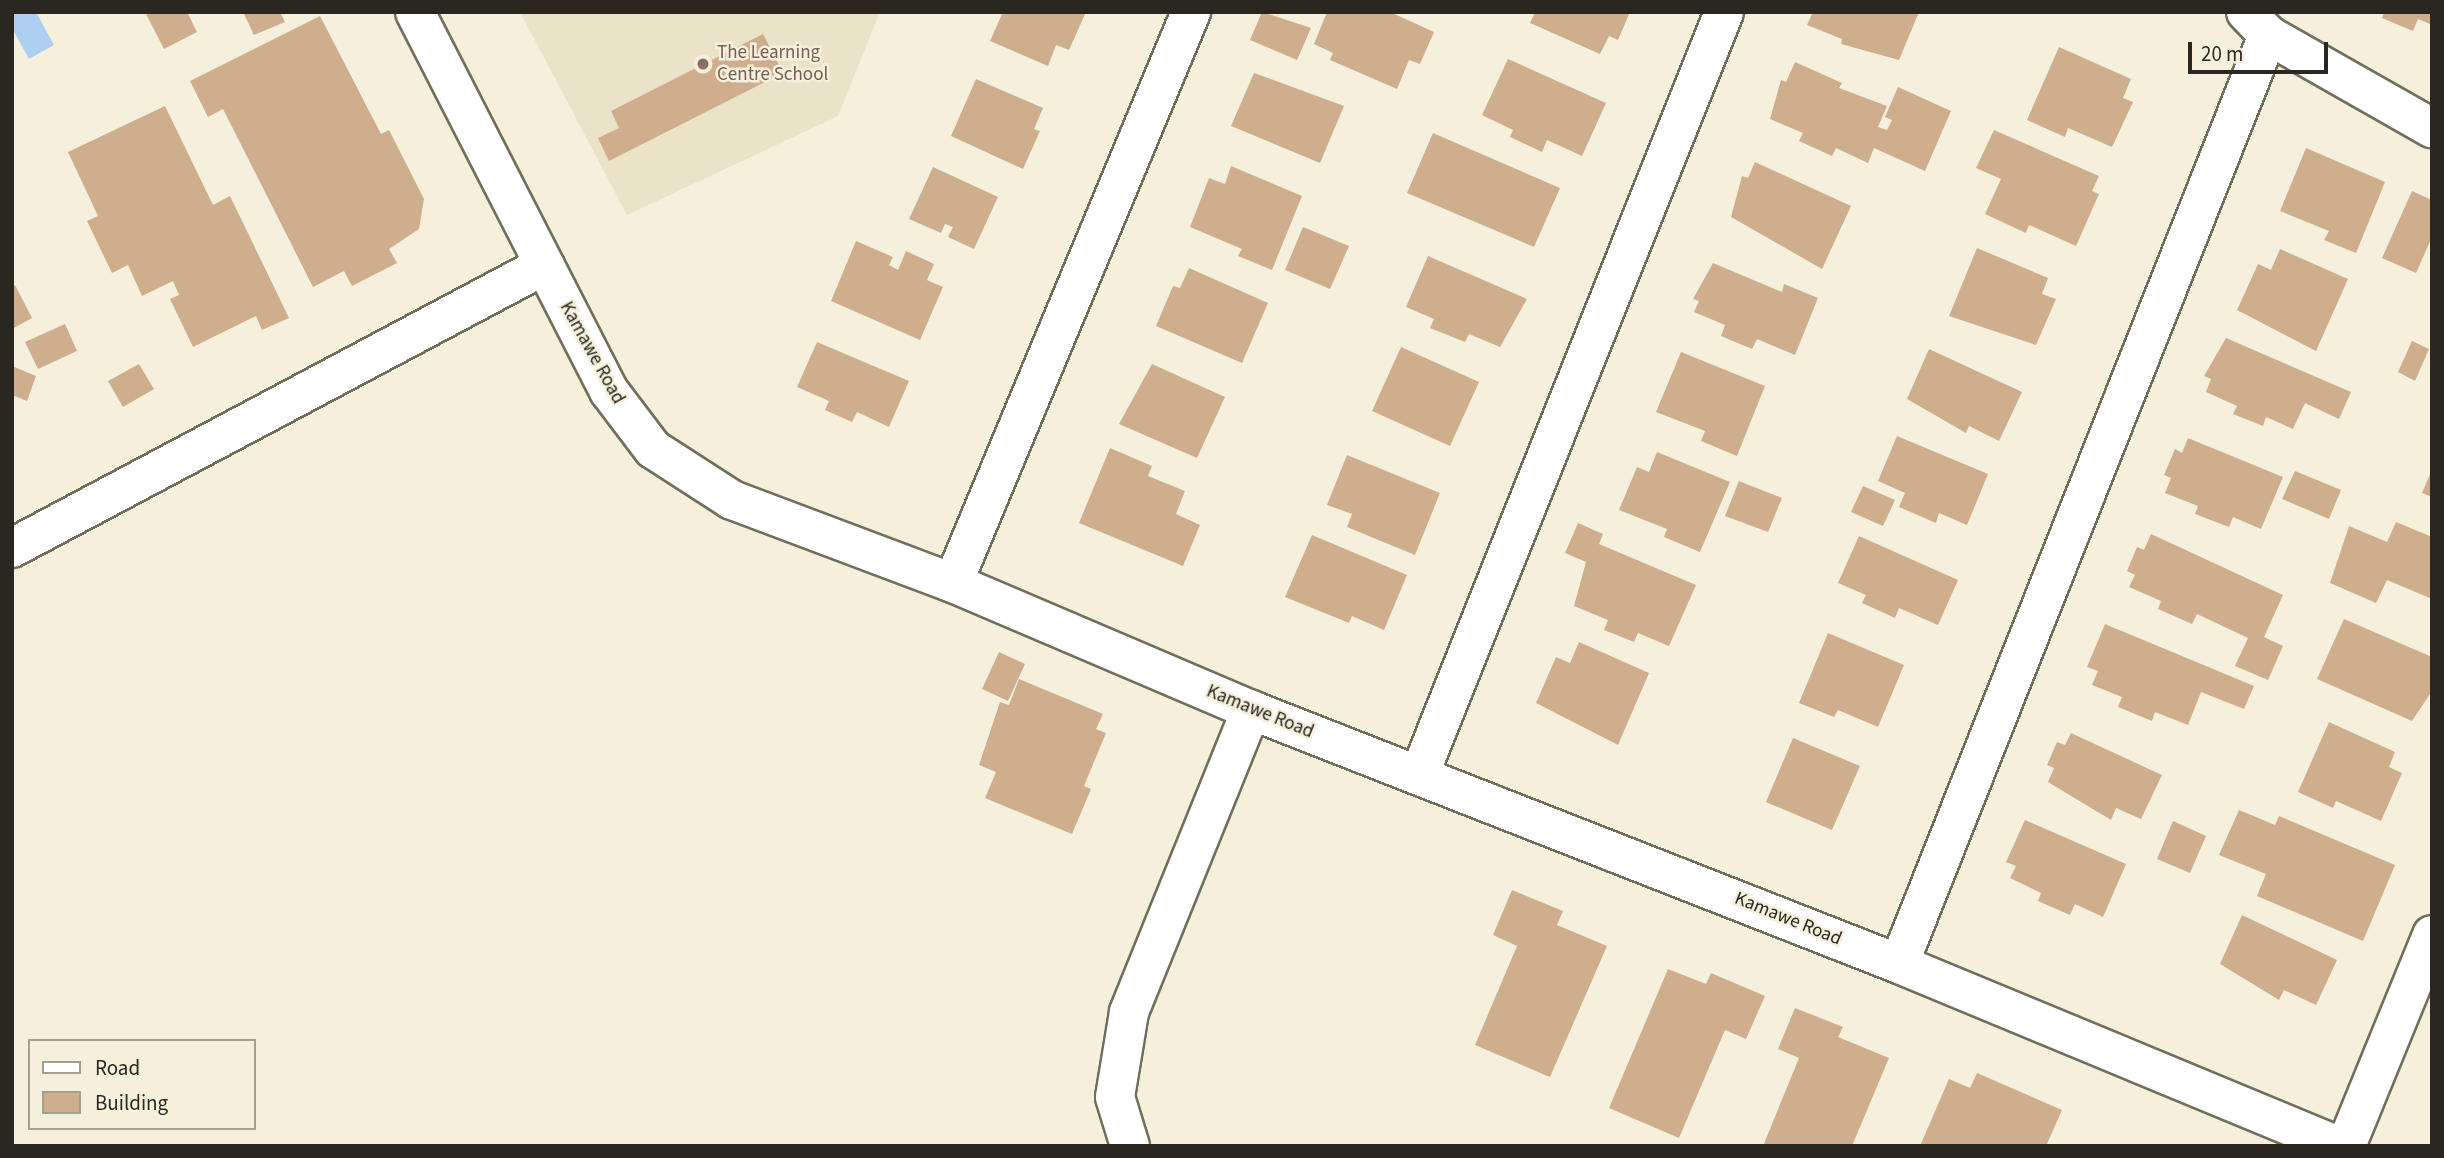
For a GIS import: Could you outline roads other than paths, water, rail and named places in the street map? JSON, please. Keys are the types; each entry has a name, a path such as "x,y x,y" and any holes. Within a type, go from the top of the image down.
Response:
{"street":[{"name":"Kamawe Road","path":"415,12 609,391 653,449 732,500 953,583 1251,710 1420,773 1899,964 2338,1146"},
{"path":"953,583 1191,12"},
{"path":"1420,773 1724,12"},
{"path":"1899,964 2257,24 2432,128"},
{"path":"12,548 545,264"},
{"path":"1130,1146 1115,1097 1129,1012 1251,710"},
{"path":"2346,1146 2432,935"}],"water":[{"path":"12,12 36,12 54,45 29,59 12,28"}],"place":[{"name":"The Learning Centre School","path":"703,64"}]}
